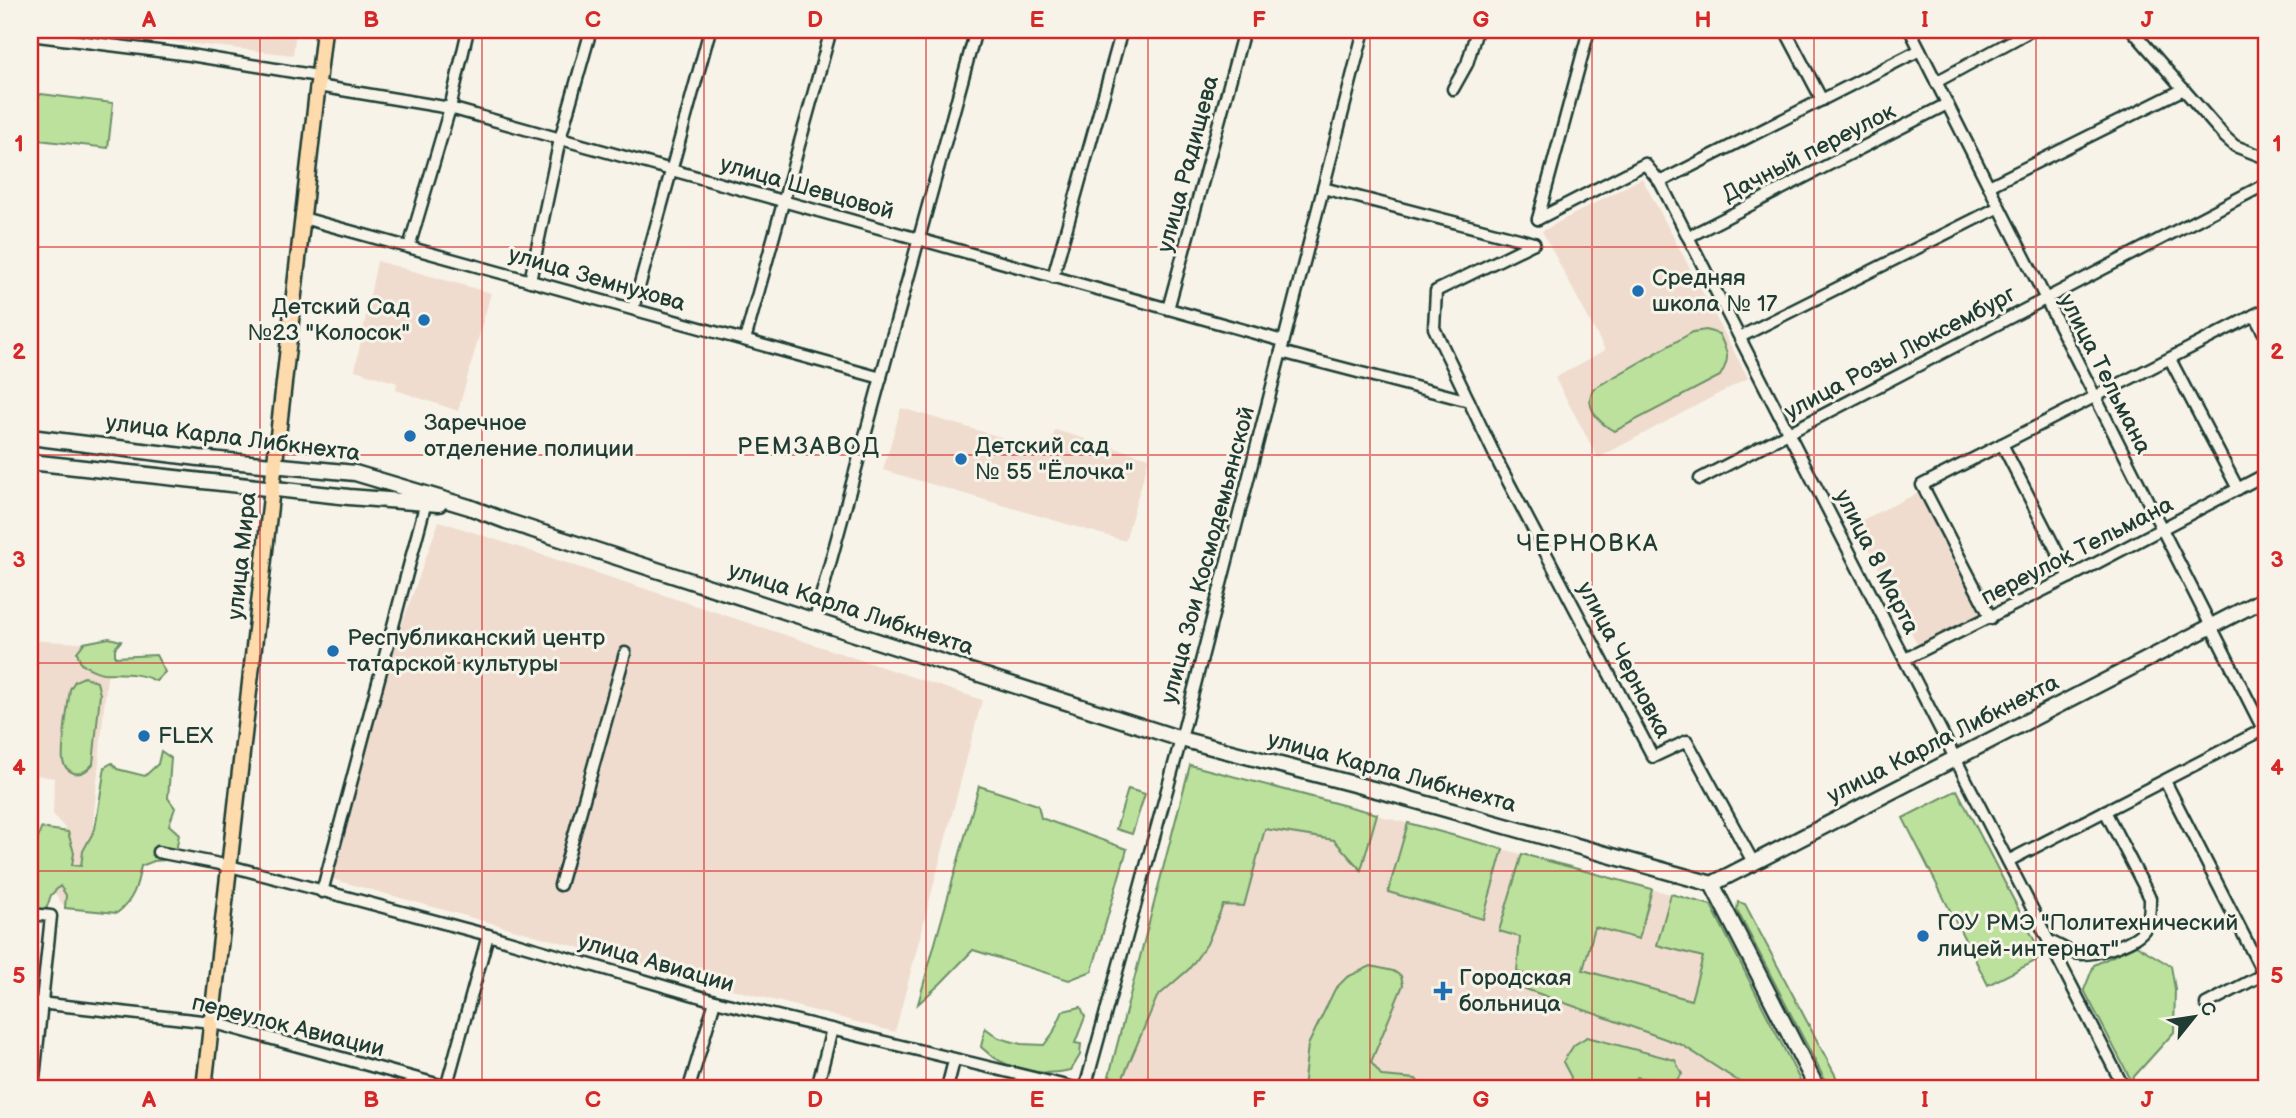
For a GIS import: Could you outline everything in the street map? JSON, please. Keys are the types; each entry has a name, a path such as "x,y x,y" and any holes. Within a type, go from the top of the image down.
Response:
{"main road":[{"name":"улица Мира","path":"204,1088 324,30"},
{"name":"улица Карла Либкнехта","path":"30,438 355,473 469,507 519,526 814,622 1181,738 1712,884 2266,598"},
{"name":"улица Карла Либкнехта","path":"30,462 348,497 469,507"},
{"path":"1712,884 1817,1088"}],"street":[{"path":"409,247 450,108 468,30"},
{"path":"530,281 560,139 591,30"},
{"path":"633,309 710,30"},
{"path":"745,340 831,30"},
{"path":"814,622 976,30"},
{"path":"1054,277 1122,30"},
{"name":"улица Радищева","path":"1168,309 1244,30"},
{"name":"улица Зои Космодемьянской","path":"1085,1088 1181,738 1364,30"},
{"path":"1453,89 1467,64 1477,30"},
{"path":"1589,30 1538,219 1645,164 1660,182 1920,50"},
{"path":"1785,30 1822,100"},
{"name":"улица Тельмана","path":"1910,30 2265,731"},
{"path":"1936,82 2032,30"},
{"path":"2132,30 2215,127 2235,146 2266,158"},
{"name":"улица Шевцовой","path":"30,35 190,55 450,108 1168,309 1282,347 1469,401"},
{"path":"1989,186 2184,89"},
{"name":"Дачный переулок","path":"1688,237 1947,104"},
{"name":"улица 8 Марта","path":"1660,182 2124,1088"},
{"name":"улица Розы Люксембург","path":"1700,479 2266,184"},
{"name":"улица Черновка","path":"1323,188 1534,243 1436,291 1434,328 1507,478 1653,757 1687,741 1754,862"},
{"path":"1740,337 1999,206"},
{"name":"улица Земнухова","path":"303,218 881,378"},
{"path":"1991,618 1922,485 2266,309"},
{"path":"2253,315 2266,337"},
{"path":"2170,359 2238,489"},
{"path":"2003,444 2070,577"},
{"name":"переулок Тельмана","path":"1905,659 1991,618 2266,474"},
{"path":"322,892 426,502"},
{"path":"560,886 625,653"},
{"path":"2008,861 2265,731"},
{"path":"2165,781 2265,974 2207,1004"},
{"path":"2049,940 2076,954 2098,952 2130,941 2145,929 2150,898 2105,811"},
{"name":"улица Авиации","path":"158,852 229,866 488,935 715,1001 1075,1088"},
{"path":"30,914 51,916 32,1087"},
{"path":"448,1088 488,935"},
{"path":"689,1088 715,1001"},
{"name":"переулок Авиации","path":"30,1002 211,1021 448,1088"},
{"path":"817,1088 832,1030"},
{"path":"947,1088 954,1060"}],"shaded area":[{"path":"72,30 296,30 293,55"},
{"name":"Средняя школа № 17","path":"1642,178 1748,378 1598,458 1555,378 1605,350 1542,231"},
{"name":"Детский Сад №23 \"Колосок\"","path":"377,261 491,293 458,411 396,390 397,383 355,370"},
{"path":"901,408 1048,451 1055,430 1149,458 1125,541 883,470"},
{"path":"1920,492 1982,617 1919,648 1856,523"},
{"path":"439,521 982,700 895,1032 332,879 373,705"},
{"path":"30,640 110,645 85,908 63,905 50,886 68,832 53,814 54,778 30,774"},
{"name":"Городская больница","path":"1190,765 1711,905 1804,1088 1106,1088"}],"green space":[{"path":"41,94 113,103 108,148 30,139 30,105"},
{"path":"1706,330 1719,334 1726,351 1726,365 1720,376 1615,431 1595,414 1590,402 1593,389 1693,332"},
{"path":"109,638 121,641 115,648 115,657 156,655 165,672 156,681 136,675 100,672 81,664 77,652 84,643"},
{"path":"84,677 97,682 100,694 93,764 85,772 74,773 64,765 63,747 70,689 75,681"},
{"path":"161,751 171,758 168,798 175,808 169,825 179,834 175,859 154,861 141,866 134,892 117,913 65,908 66,895 60,886 51,895 45,913 30,911 30,866 41,828 68,832 74,853 72,865 81,866 83,851 95,829 105,767 112,763 117,769 145,776 158,764"},
{"path":"1190,765 1377,814 1361,870 1334,840 1265,829 1244,906 1223,905 1207,944 1189,969 1157,997 1122,1080 1109,1076"},
{"path":"979,786 1038,805 1041,818 1127,849 1092,971 1069,980 973,950 918,1004"},
{"path":"1128,789 1145,794 1132,834 1116,829"},
{"path":"1957,790 2043,957 1988,985 1903,818"},
{"path":"1408,823 1503,849 1483,919 1388,892"},
{"path":"1522,854 1652,889 1639,939 1595,927 1583,970 1691,1000 1703,957 1657,945 1671,894 1711,905 1804,1088 1749,1088 1682,1045 1523,988 1526,975 1517,972 1520,937 1499,931"},
{"path":"1738,902 1745,904 1842,1088 1829,1088 1737,910"},
{"path":"2136,945 2171,966 2175,989 2174,1032 2131,1080 2084,990 2094,965"},
{"path":"1371,966 1393,971 1401,976 1403,985 1371,1062 1382,1076 1416,1079 1423,1088 1303,1088 1308,1045 1335,989 1347,977"},
{"path":"1081,1007 1085,1017 1075,1043 1081,1044 1080,1055 1071,1070 1048,1073 1023,1070 990,1055 981,1047 985,1028 999,1038 1021,1044 1044,1045 1063,1011"},
{"path":"1587,1037 1675,1060 1682,1074 1670,1088 1657,1081 1637,1077 1630,1088 1568,1088 1571,1077 1563,1062 1574,1045"}],"place":[{"name":"Средняя школа № 17","path":"1638,291"},
{"name":"Детский Сад №23 \"Колосок\"","path":"424,320"},
{"name":"Заречное отделение полиции","path":"410,436"},
{"name":"Детский сад № 55 \"Ёлочка\"","path":"961,459"},
{"name":"Республиканский центр татарской культуры","path":"333,651"},
{"name":"FLEX","path":"144,736"},
{"name":"ГОУ РМЭ \"Политехнический лицей-интернат\"","path":"1923,936"},
{"name":"Городская больница","path":"1443,991"}],"district":[{"name":"РЕМЗАВОД","path":"809,446"},
{"name":"ЧЕРНОВКА","path":"1588,543"}]}
